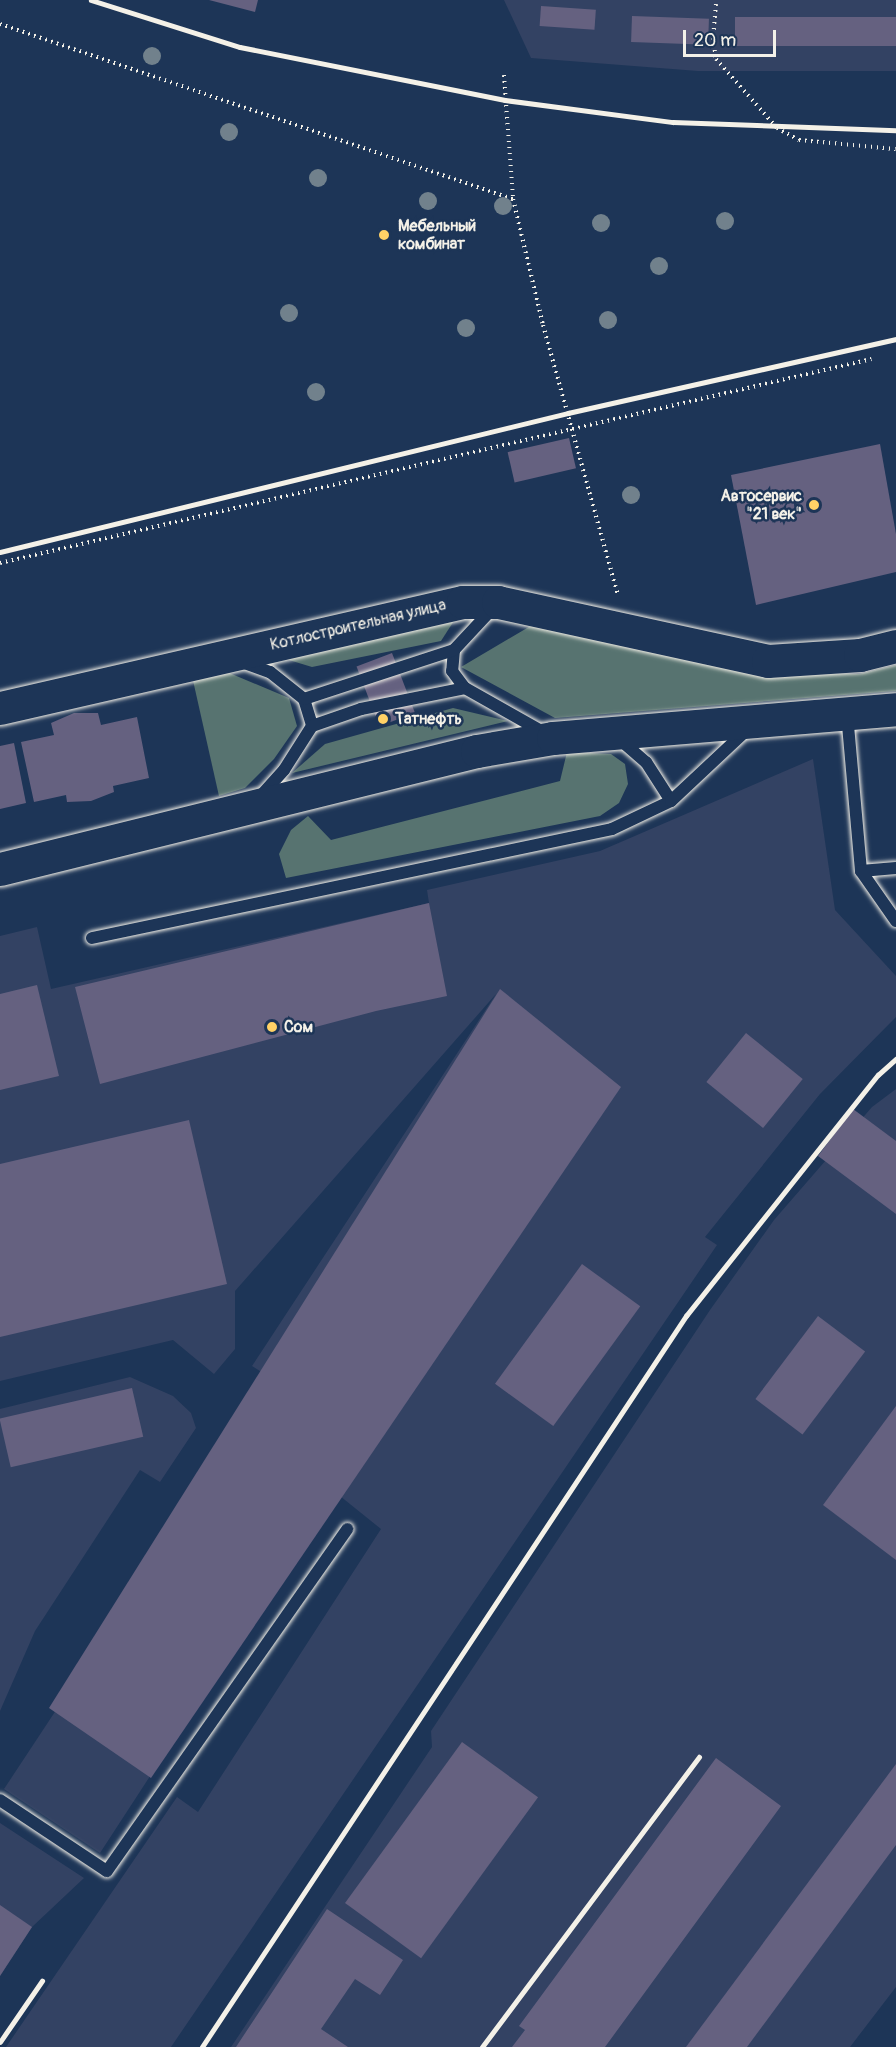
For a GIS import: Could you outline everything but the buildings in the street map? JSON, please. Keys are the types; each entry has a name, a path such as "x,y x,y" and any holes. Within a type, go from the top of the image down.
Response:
{"main road":[{"name":"Котлостроительная улица","path":"0,708 431,606 498,602 768,662 860,655 896,646"},
{"path":"0,869 477,751 553,738 896,709"}],"lane":[{"path":"304,699 454,650 479,628 498,602"},
{"path":"454,650 453,671 465,688 553,738"},
{"path":"224,655 270,672 304,699 312,726"},
{"path":"251,807 284,770 312,726 361,709 465,688"},
{"path":"847,713 861,871 896,921"},
{"path":"92,938 612,829 670,801 755,722"},
{"path":"611,733 646,762 670,801"},
{"path":"861,871 896,868"},
{"path":"0,1800 107,1871 347,1529"}],"path":[{"path":"716,4 713,38 716,59 777,128 799,140 896,149"},
{"path":"0,24 513,199"},
{"path":"504,75 513,199 572,428 628,630"},
{"path":"0,563 871,359"}],"shaded area":[{"path":"504,0 896,0 896,71 698,71 531,58"},
{"path":"813,759 835,910 896,976 896,1017 820,1094 705,1237 717,1245 171,2047 6,2047 177,1797 198,1812 381,1529 335,1492 100,1853 4,1789 274,1380 252,1366 496,994 235,1291 235,1349 214,1374 173,1340 0,1381 0,936 37,927 51,989 429,903 427,890 600,851"},
{"path":"896,1089 896,1987 850,2047 231,2047 432,1747 431,1731 710,1310 774,1220 872,1107"},
{"path":"130,1377 173,1396 191,1413 196,1428 160,1482 140,1470 35,1631 0,1711 0,1409"},
{"path":"0,1823 84,1878 32,1927 0,1976"}],"green space":[{"path":"457,616 441,641 312,667 279,657"},
{"path":"539,621 741,672 859,674 896,665 896,691 555,718 461,667"},
{"path":"220,669 289,698 297,726 274,759 245,788 219,796 192,676"},
{"path":"453,708 508,721 292,773 325,744"},
{"path":"567,752 611,754 625,764 628,784 619,803 600,816 286,878 279,854 291,830 308,816 331,840 560,781"}],"railway":[{"path":"91,0 240,47 505,100 673,122 896,130"},
{"path":"0,552 568,413 896,339"},
{"path":"202,2047 686,1316 878,1075 896,1059"},
{"path":"482,2047 699,1757"},
{"path":"0,2042 42,1981"}],"place":[{"name":"Мебельный комбинат","path":"384,235"},
{"name":"Автосервис \"21 век\"","path":"814,505"},
{"name":"Татнефть","path":"383,719"},
{"name":"Сом","path":"272,1027"}]}
